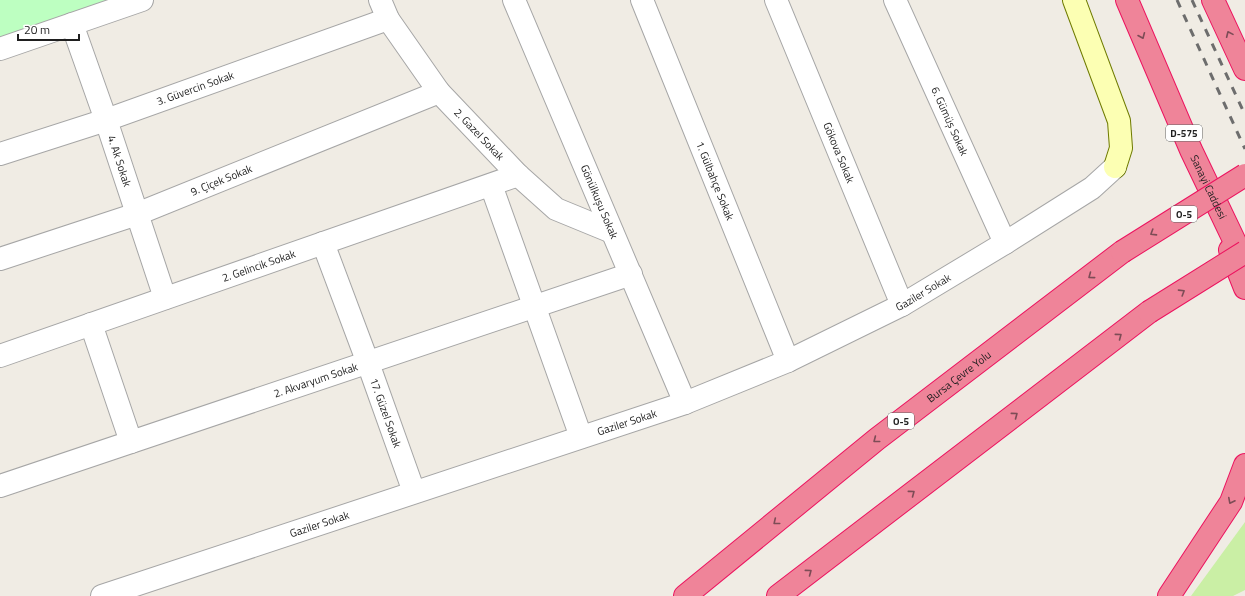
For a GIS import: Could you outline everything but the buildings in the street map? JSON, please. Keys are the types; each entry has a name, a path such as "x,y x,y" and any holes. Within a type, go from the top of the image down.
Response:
{"highway":[{"name":"Sanayi Caddesi","path":"1127,0 1191,150 1245,264"},
{"path":"1213,0 1245,69"},
{"path":"1191,150 1245,288"},
{"name":"Bursa Çevre Yolu","path":"685,596 877,439 1122,252 1245,175"},
{"path":"778,596 1149,312 1245,252"},
{"path":"1169,596 1231,502 1245,465"}],"street":[{"path":"0,49 142,0"},
{"name":"Gönülkuşu Sokak","path":"514,0 685,403"},
{"name":"1. Gülbahçe Sokak","path":"642,0 788,361"},
{"name":"Gökova Sokak","path":"776,0 902,305"},
{"name":"6. Gümüş Sokak","path":"894,0 1005,243"},
{"name":"Gaziler Sokak","path":"102,596 685,403 788,361 902,305 1005,243 1092,188 1115,168 1121,148 1119,121 1074,0"},
{"name":"2. Gazel Sokak","path":"384,9 439,92 518,175 556,209 612,232"},
{"name":"3. Güvercin Sokak","path":"0,154 106,120 384,9"},
{"name":"4. Ak Sokak","path":"72,24 106,120 165,298"},
{"name":"9. Çiçek Sokak","path":"0,259 137,214 439,92"},
{"name":"2. Gelincik Sokak","path":"0,356 518,175"},
{"path":"491,185 581,437"},
{"name":"17. Güzel Sokak","path":"323,244 368,363 414,492"},
{"name":"2. Akvaryum Sokak","path":"0,486 631,274"},
{"path":"91,324 131,442"}],"green space":[{"path":"0,0 116,0 0,39"},
{"path":"1245,522 1245,590 1233,596 1191,596"}],"railway":[{"path":"1177,0 1245,149"},
{"path":"1192,0 1245,115"}]}
